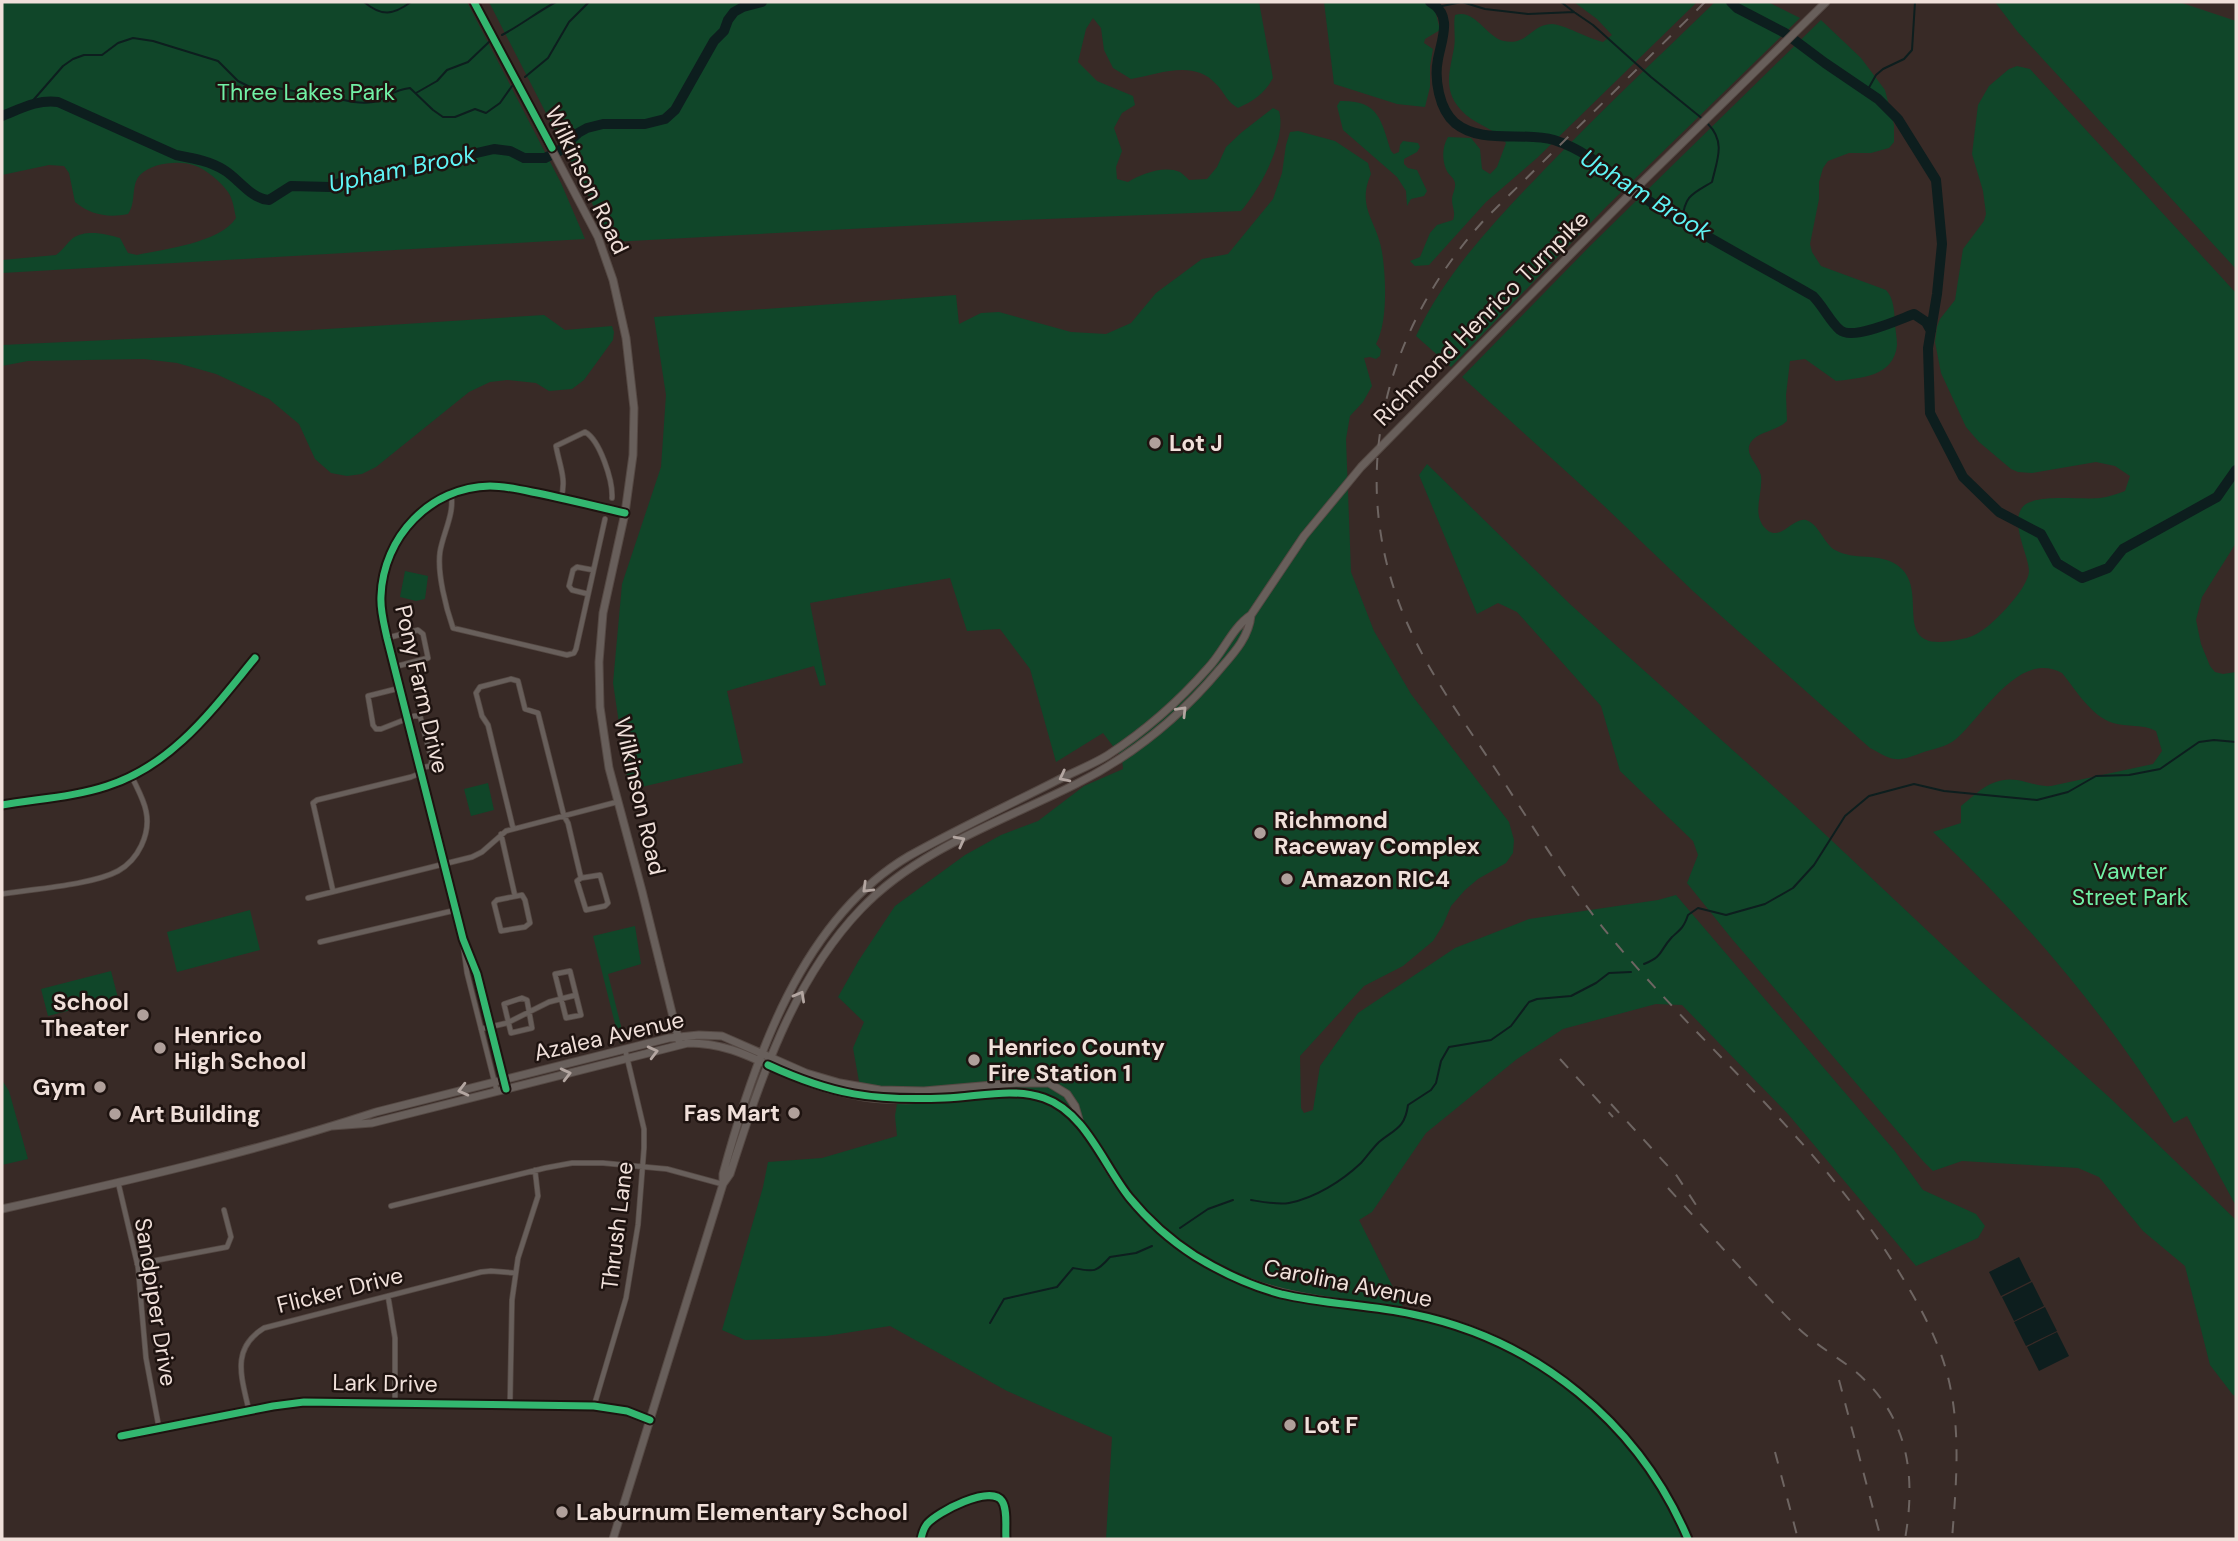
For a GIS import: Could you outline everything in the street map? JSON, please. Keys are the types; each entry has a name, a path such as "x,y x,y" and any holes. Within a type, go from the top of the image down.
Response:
{"main road":[{"name":"Wilkinson Road","path":"474,2 603,247 626,338 632,379 634,435 625,513 605,601 599,662 603,736 608,768 679,1041"},
{"name":"Richmond Henrico Turnpike","path":"613,1539 723,1184 723,1174 736,1127 761,1057 788,995 819,944 841,916 873,882 907,857 1107,755 1163,714 1210,666 1242,621 1251,615 1304,536 1340,489 1634,190 1826,2"},
{"name":"Richmond Henrico Turnpike","path":"723,1184 730,1174 769,1061 798,998 832,943 866,904 918,863 989,825 1077,784 1122,758 1159,731 1189,703 1238,648 1250,627 1251,615"},
{"name":"Azalea Avenue","path":"332,1126 372,1123 627,1058 699,1035 722,1036 812,1084 849,1094 877,1098 946,1098 1013,1093 1038,1096 1063,1108 1079,1121 1130,1198 1171,1238"},
{"name":"Azalea Avenue","path":"2,1209 118,1182 376,1112 625,1049 679,1041"},
{"name":"Azalea Avenue","path":"769,1061 819,1077 880,1090 924,1091 1016,1083 1049,1083 1067,1094 1075,1106 1079,1121"},
{"name":"Carolina Avenue","path":"1171,1238 1212,1266 1258,1287 1300,1298 1431,1318 1469,1330 1527,1356 1588,1399 1637,1453 1675,1508 1688,1539"}],"street":[{"path":"561,498 564,489 563,474 555,446 586,432 595,441 611,481 612,498"},
{"name":"Pony Farm Drive","path":"506,1089 477,974 463,939 387,638 382,614 383,575 391,553 412,520 430,505 468,488 492,486 625,513"},
{"path":"451,494 452,504 440,553 440,568 455,629 571,655 576,649 605,519"},
{"path":"588,594 572,590 569,586 573,570 577,567 593,570"},
{"path":"387,638 418,630 423,634 428,658 394,667"},
{"path":"2,805 92,790 132,776 162,759 197,727 255,658"},
{"path":"513,828 488,725 482,716 476,693 480,687 511,680 518,681 524,707 538,713 581,878"},
{"path":"333,891 313,803 408,778 430,766 432,761 422,719 418,716 381,729 376,729 373,725 368,696 400,688"},
{"path":"2,894 99,878 118,871 131,861 141,848 147,821 144,805 132,776"},
{"path":"307,898 477,855 500,834 513,828 618,802"},
{"path":"500,834 515,895"},
{"path":"598,874 602,876 607,905 586,910 577,881 581,878 598,874"},
{"path":"515,895 524,897 530,923 524,927 503,931 499,928 494,903 515,895"},
{"path":"320,942 456,910"},
{"name":"Pony Farm Drive","path":"463,939 464,959 497,1092"},
{"path":"570,971 576,995 581,1015 566,1018 555,974 570,971"},
{"path":"481,1029 508,1023 549,1002 576,995"},
{"path":"526,999 533,1026 531,1029 511,1033 508,1023 503,1006 505,1003 526,999"},
{"name":"Thrush Lane","path":"594,1406 619,1326 638,1225 644,1129 625,1049"},
{"path":"391,1206 534,1170 590,1162 674,1170 723,1184"},
{"path":"510,1404 511,1316 515,1273 538,1196 534,1170"},
{"name":"Sandpiper Drive","path":"118,1182 137,1264 146,1359 159,1428"},
{"path":"137,1264 225,1248 230,1244 231,1237 224,1210"},
{"name":"Flicker Drive","path":"249,1411 241,1359 248,1341 268,1326 481,1272 515,1273"},
{"path":"388,1296 395,1338 395,1402"},
{"name":"Lark Drive","path":"121,1436 304,1402 594,1406 627,1411 650,1419"},
{"path":"921,1539 926,1526 939,1514 981,1495 990,1494 999,1497 1003,1505 1006,1539"}],"green space":[{"name":"Three Lakes Park","path":"2,2 467,2 561,183 585,239 2,273 2,260 56,255 78,235 90,233 120,238 128,253 137,255 205,239 228,227 236,218 231,198 225,188 208,172 187,164 166,164 146,170 138,178 128,214 114,216 94,213 75,202 69,173 64,166 49,165 2,175"},
{"path":"489,2 1259,2 1273,78 1259,96 1238,108 1207,76 1197,72 1176,70 1131,79 1113,68 1104,50 1101,28 1093,18 1086,29 1078,62 1097,81 1133,96 1135,105 1122,113 1114,128 1122,151 1116,167 1117,179 1128,182 1146,173 1167,169 1180,172 1189,180 1207,179 1217,167 1226,147 1273,108 1279,111 1279,136 1270,164 1241,211 612,242"},
{"path":"1324,2 1433,2 1440,30 1425,39 1424,43 1433,49 1430,87 1425,107 1397,104 1334,84"},
{"path":"1574,2 1697,2 1537,158 1486,202 1429,265 1415,266 1410,261 1420,257 1430,233 1437,225 1453,220 1454,217 1452,199 1455,183 1447,171 1443,157 1448,137 1471,138 1480,149 1482,169 1490,174 1497,167 1506,143 1497,134 1466,115 1453,99 1449,75 1455,44 1455,15 1462,14 1475,19 1504,41 1519,40 1539,27 1552,24 1603,42 1612,35 1597,19"},
{"path":"1715,2 1768,2 1800,18 1606,207 1451,367 1416,336 1456,269 1543,171"},
{"path":"1995,2 2179,2 2236,21 2236,269 2017,31"},
{"name":"Vawter Street Park","path":"1821,20 1861,58 1885,90 1894,125 1894,142 1889,148 1871,153 1849,153 1828,161 1819,182 1819,199 1810,244 1821,266 1886,290 1893,305 1897,345 1895,356 1883,370 1855,379 1836,381 1805,359 1790,361 1786,395 1787,421 1758,436 1749,446 1750,455 1761,476 1758,509 1764,527 1770,532 1780,532 1796,522 1806,520 1811,522 1835,550 1882,559 1897,565 1907,576 1912,590 1916,630 1924,639 1938,642 1974,635 1987,627 2011,604 2028,577 2028,563 2018,526 2018,517 2026,504 2042,499 2109,496 2125,491 2130,476 2115,466 2096,462 2032,473 2011,469 1966,427 1941,373 1935,342 1937,327 1955,300 1963,249 1984,221 1986,214 1983,191 1972,154 1978,105 1989,86 2009,69 2017,66 2030,69 2236,293 2236,543 2202,597 2196,620 2201,644 2210,666 2215,672 2223,674 2236,672 2236,1206 2187,1116 2174,1123 2093,1006 2000,899 1933,832 1961,823 1961,806 1986,786 2001,780 2051,786 2153,764 2162,751 2156,731 2105,720 2084,702 2062,673 2046,668 2031,670 2016,678 1948,744 1901,759 1882,755 1870,748 1694,592 1462,377 1590,246"},
{"path":"1340,101 1363,104 1371,108 1381,121 1394,154 1399,152 1403,141 1418,143 1420,147 1417,152 1404,159 1404,164 1417,170 1427,191 1424,196 1411,199 1407,206 1406,191 1397,177 1343,130 1337,106"},
{"name":"Richmond Raceway Complex","path":"1298,131 1335,141 1368,163 1371,174 1367,186 1367,205 1383,262 1383,324 1376,344 1381,350 1380,356 1376,359 1364,358 1372,386 1363,402 1350,416 1346,439 1351,572 1374,631 1411,694 1509,822 1514,840 1513,853 1506,863 1465,890 1451,906 1433,941 1403,966 1364,986 1300,1056 1301,1108 1304,1113 1313,1110 1320,1066 1358,1013 1455,948 1529,919 1676,895 1894,1150 1923,1190 1976,1214 1985,1226 1978,1238 1916,1266 1788,1114 1682,1005 1656,1004 1563,1029 1517,1059 1426,1133 1372,1212 1359,1220 1406,1313 1469,1330 1560,1377 1637,1453 1688,1539 1106,1539 1112,1437 1007,1391 890,1326 826,1336 745,1340 722,1330 768,1162 822,1158 897,1136 895,1116 899,1091 860,1087 853,1048 864,1022 838,997 895,906 965,855 1001,835 1038,821 1084,786 1123,769 1122,758 1103,733 1056,762 1030,669 1000,629 967,631 950,578 810,603 826,685 820,686 814,666 727,691 743,763 629,790 613,683 622,584 661,467 666,395 654,317 956,295 959,324 981,313 999,312 1071,332 1106,334 1131,323 1156,293 1202,259 1228,254 1273,199 1282,173 1290,132"},
{"path":"544,315 565,330 612,326 613,340 584,380 572,389 549,391 536,383 507,380 490,382 469,392 376,467 362,474 347,476 331,473 315,459 299,424 269,399 216,374 177,363 144,359 28,361 2,366 2,345 296,331"},
{"path":"1427,464 1571,605 1794,805 2110,1098 2236,1220 2236,1396 2210,1365 2185,1266 2143,1231 2099,1177 2078,1168 1962,1161 1933,1171 1923,1161 1687,883 1698,855 1693,841 1620,771 1601,706 1517,612 1498,603 1477,614 1419,475"},
{"path":"405,571 428,576 425,599 416,601 400,597"},
{"path":"488,783 494,810 471,816 464,789"},
{"path":"250,910 260,950 177,972 167,932"},
{"path":"635,926 641,964 608,974 625,1042 620,1044 593,936"},
{"path":"111,971 118,998 48,1016 41,989"},
{"path":"2,1080 9,1091 28,1159 2,1165"}],"shaded area":[{"path":"2019,1257 2031,1281 2001,1296 1989,1272"},
{"path":"2032,1282 2044,1306 2014,1321 2002,1297"},
{"path":"2045,1307 2057,1331 2026,1346 2014,1322"},
{"path":"2057,1332 2069,1356 2039,1371 2027,1347"}],"waterway":[{"path":"364,2 382,12 399,10 411,2"},
{"path":"502,35 556,2"},
{"path":"525,77 548,58 569,22 589,2"},
{"name":"Upham Brook","path":"2,116 36,103 58,102 176,155 219,167 256,196 269,200 291,186 330,187 350,179 400,173 494,149 510,151 524,158 545,158 559,151 587,128 603,124 645,124 665,119 675,110 714,41 724,31 734,12 762,2"},
{"name":"Upham Brook","path":"1430,2 1442,13 1444,20 1437,84 1445,110 1455,123 1478,134 1542,138 1568,145 1671,215 1813,296 1833,323 1846,333 1865,331 1914,314 1926,322 1931,331"},
{"path":"1437,7 1462,2 1485,9 1528,14 1574,12 1593,25 1704,120"},
{"path":"1561,2 1574,12"},
{"path":"1731,2 1737,8 1785,33 1878,99 1898,119 1936,180 1942,244 1928,348 1930,413 1963,477 1999,512 2041,534 2057,563 2082,578 2108,568 2123,549 2217,497 2236,470"},
{"path":"1867,91 1876,75 1904,59 1912,50 1915,2"},
{"path":"29,105 63,66 73,59 84,55 102,55 118,43 133,38 153,41 218,61 238,81 252,88 271,87 367,103 410,88 443,117 455,117 475,109 486,113 500,103 512,86"},
{"path":"416,93 437,81 447,70 468,62 490,41"},
{"path":"1682,220 1685,205 1691,196 1712,182 1719,152 1717,138 1708,124"},
{"path":"1644,964 1658,956 1682,928 1688,915 1698,908 1726,915 1765,904 1793,888 1814,865 1845,816 1869,796 1914,784 1944,791 2037,800 2068,792 2096,776 2129,775 2160,769 2199,742 2236,742"},
{"path":"1251,1200 1289,1203 1328,1188 1361,1163 1379,1142 1398,1127 1404,1119 1408,1105 1431,1090 1449,1047 1491,1040 1511,1026 1529,1002 1571,996 1609,973 1631,972"},
{"path":"1180,1228 1208,1209 1233,1200"},
{"path":"990,1323 1004,1299 1057,1287 1073,1268 1094,1270 1110,1257 1136,1253 1152,1246"}],"railway":[{"path":"1705,2 1485,219 1449,263 1421,310 1398,359 1384,411 1377,463 1379,517 1389,571 1418,645 1451,702 1572,885 1619,947 1654,987 1764,1101 1833,1180 1866,1222 1914,1297 1939,1349 1952,1395 1956,1443 1952,1539"},
{"path":"1560,1059 1613,1117"},
{"path":"1611,1104 1677,1176 1700,1211"},
{"path":"1668,1188 1795,1325 1850,1367 1884,1403 1896,1423 1908,1467 1905,1539"},
{"path":"1839,1380 1881,1539"},
{"path":"1775,1452 1798,1539"}],"cycle path":[{"path":"474,2 552,148"},
{"path":"506,1089 477,974 463,939 382,617 384,574 390,554 414,519 448,495 468,489 490,486 511,488 625,513"},
{"path":"2,805 94,790 131,777 172,750 190,733 255,658"},
{"path":"768,1065 813,1083 874,1097 919,1099 1020,1093 1044,1098 1058,1105 1082,1127 1129,1197 1143,1213 1177,1243 1215,1268 1247,1283 1281,1294 1396,1311 1457,1326 1501,1343 1541,1366 1578,1392 1612,1423 1642,1458 1667,1497 1688,1539"},
{"path":"121,1436 304,1402 594,1406 627,1411 650,1420"},
{"path":"921,1539 927,1524 941,1513 964,1502 987,1496 996,1497 1004,1505 1006,1539"}],"place":[{"name":"Lot J","path":"1155,443"},
{"name":"Richmond Raceway Complex","path":"1260,833"},
{"name":"Amazon RIC4","path":"1287,879"},
{"name":"School Theater","path":"143,1015"},
{"name":"Henrico High School","path":"160,1048"},
{"name":"Henrico County Fire Station 1","path":"974,1060"},
{"name":"Gym","path":"100,1087"},
{"name":"Fas Mart","path":"794,1113"},
{"name":"Art Building","path":"115,1114"},
{"name":"Lot F","path":"1290,1425"},
{"name":"Laburnum Elementary School","path":"562,1512"}]}
